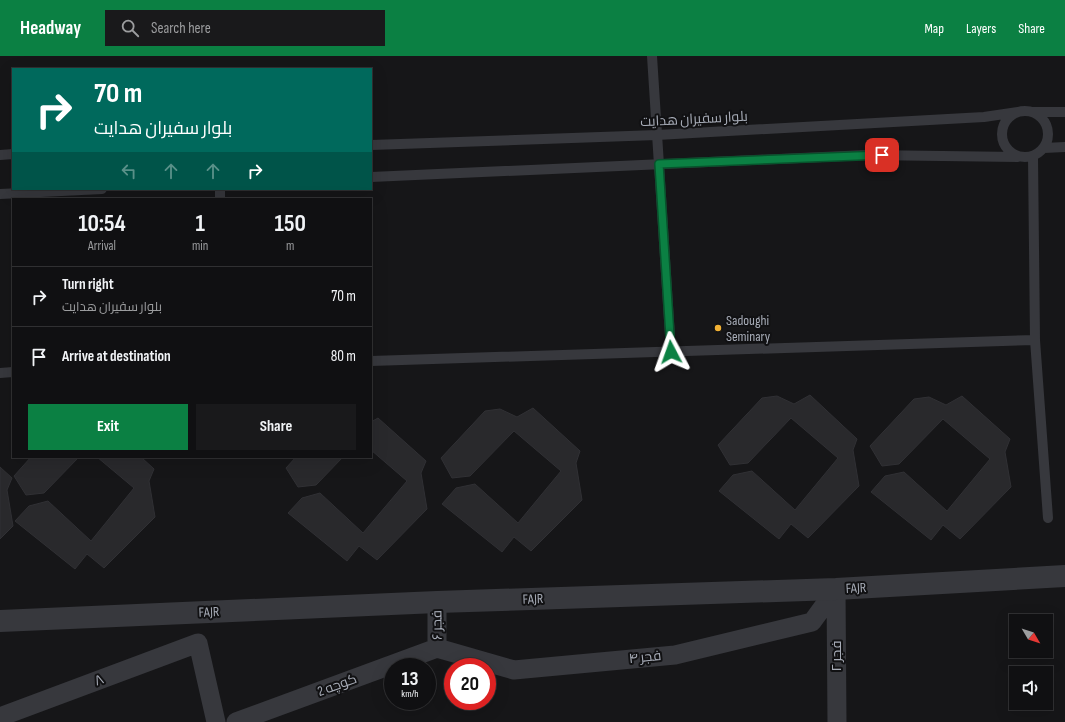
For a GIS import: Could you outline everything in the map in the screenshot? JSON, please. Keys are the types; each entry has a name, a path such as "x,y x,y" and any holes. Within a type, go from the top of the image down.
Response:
{"street":[{"name":"FAJR","path":"0,621 437,602 836,589 1065,576"},
{"name":"فجر ۴","path":"438,648 514,670 675,654 812,622 836,589"},
{"name":"فجر ۲","path":"836,589 837,722"},
{"name":"فجر ۶","path":"437,602 438,648"},
{"name":"۸","path":"0,718 198,643 216,722"},
{"name":"کوچه 2","path":"236,722 438,648"}],"lane":[{"path":"652,56 671,352"},
{"path":"1018,157 1006,148 1002,134 1006,121 1018,112 1065,112"},
{"name":"بلوار سفیران هدایت","path":"372,146 657,135 984,117 1018,112"},
{"path":"1032,112 1044,120 1049,134 1044,148"},
{"path":"372,177 867,155 1018,157 1033,156 1044,148 1065,147"},
{"path":"0,155 12,154"},
{"path":"1033,156 1035,340 1048,518"},
{"path":"0,194 82,190"},
{"path":"372,361 1035,340"},
{"path":"0,373 12,372"}],"building":[{"path":"810,395 857,439 853,450 859,486 808,538 791,524 779,539 719,491 733,475 752,471 795,510 838,458 791,418 748,463 730,465 718,445 762,398 777,396 794,404"},
{"path":"962,396 1010,439 1005,452 1011,487 960,539 943,525 931,540 871,492 885,476 904,472 947,511 990,459 943,419 899,464 882,466 870,446 914,399 929,397 946,405"},
{"path":"533,408 580,451 576,463 582,500 531,551 514,537 502,552 442,504 456,488 475,484 518,523 561,471 514,431 470,476 452,478 441,458 485,411 500,409 517,417"},
{"path":"378,418 426,461 421,473 427,509 377,560 359,546 347,561 288,513 302,498 320,493 363,533 407,481 372,451 372,421"},
{"path":"30,458 78,458 44,493 26,495 14,476"},
{"path":"98,458 142,458 154,469 149,481 155,517 104,568 87,554 75,569 15,521 29,506 48,501 91,541 134,488"},
{"path":"295,458 342,458 316,485 298,487 286,468"},
{"path":"0,467 12,478 7,490 13,526 0,539"}],"place":[{"name":"Sadoughi Seminary","path":"718,328"}],"route":[{"path":"671,352 659,164 882,155"}]}
